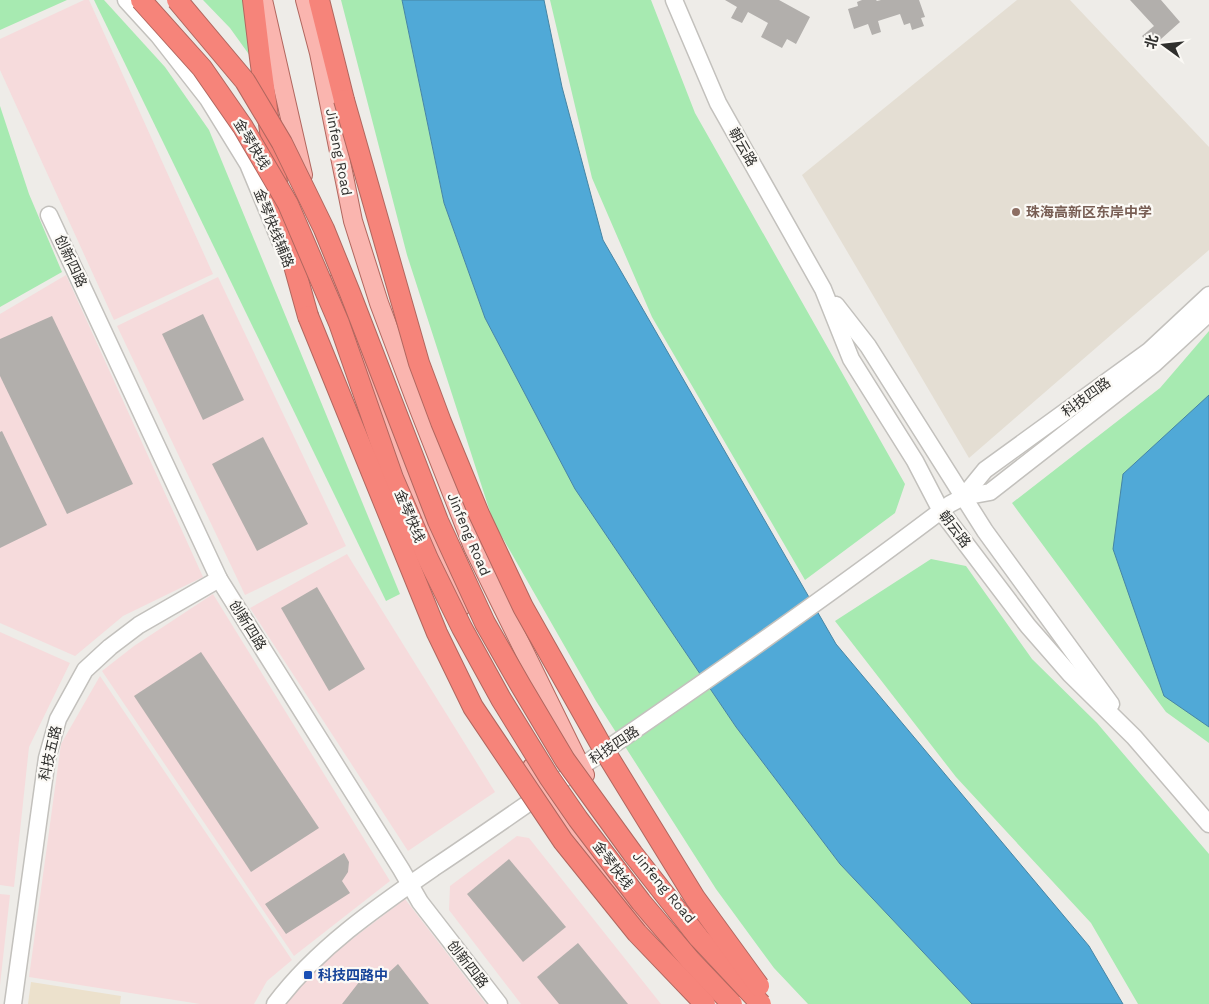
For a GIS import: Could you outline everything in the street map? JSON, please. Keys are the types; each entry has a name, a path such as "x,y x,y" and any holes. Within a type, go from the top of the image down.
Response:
{"highway":[{"name":"金琴快线","path":"141,0 207,76 244,126 288,204 339,323 393,478 428,558 462,628 501,699 578,820 641,902 691,961 732,1004"},
{"name":"金琴快线","path":"177,0 245,81 282,143 324,229 438,521 485,624 565,760 632,854 699,938 761,1004"},
{"path":"253,0 283,226 308,316 436,633 473,707 563,841 637,933 705,1004"},
{"path":"319,0 344,100 419,364 483,522 523,606 600,745 696,898 772,1004"}],"main road":[{"path":"263,0 315,227 394,440 508,724 546,791 598,868 713,1004"},
{"name":"Jinfeng Road","path":"305,0 320,53 354,220 379,303 473,547 580,768 625,841 732,968 766,1004"}],"street":[{"name":"金琴快线辅路","path":"126,0 158,35 208,100 248,164 286,255 308,316"},
{"name":"朝云路","path":"674,0 718,103 823,288 851,359 915,461 941,511 1028,626 1070,674 1134,737 1209,824"},
{"name":"创新四路","path":"49,215 219,579 420,902 500,1004"},
{"name":"朝云路","path":"823,288 868,346 985,530 1134,737"},
{"name":"科技四路","path":"275,1004 315,958 410,884 686,695 963,497 985,470 1150,351 1209,295"},
{"name":"科技四路","path":"963,497 990,492 1154,364 1209,313"},
{"name":"科技五路","path":"13,1004 46,758 58,719 86,670 110,647 139,625 219,579"}],"shaded area":[{"path":"84,0 89,0 213,274 114,320 0,70 0,39"},
{"name":"珠海高新区东岸中学","path":"1017,0 1070,0 1209,147 1209,250 969,458 802,175"},
{"path":"66,275 203,577 123,616 75,656 0,623 0,314"},
{"path":"218,277 346,546 245,595 117,326"},
{"path":"347,554 495,792 408,851 250,608"},
{"path":"213,594 390,881 294,956 102,671 134,646"},
{"path":"0,632 70,663 29,747 14,887 0,885"},
{"path":"100,676 292,960 267,981 254,1004 200,1004 29,977 61,744"},
{"path":"517,836 529,838 661,1004 521,1004 449,910 450,886"},
{"path":"0,894 10,895 0,985"},
{"path":"405,899 486,1004 286,1004 323,961"},
{"path":"31,982 121,996 120,1004 28,1004"}],"green space":[{"path":"0,0 67,0 0,30"},
{"path":"94,0 104,0 165,67 209,130 400,594 386,601"},
{"path":"203,0 250,0 268,81 230,28"},
{"path":"341,0 402,0 444,203 485,318 575,489 736,727 840,864 972,1004 808,1004 774,968 716,889 596,701 493,521 407,255"},
{"path":"550,0 651,0 695,113 905,484 895,513 805,580 652,317 592,178"},
{"path":"0,106 29,194 62,272 0,307"},
{"path":"1209,331 1209,743 1166,712 1012,503 1160,388"},
{"path":"931,559 966,566 1032,659 1097,723 1209,854 1209,1004 1138,1004 1091,923 956,777 835,621"}],"water":[{"path":"402,0 544,0 562,87 603,240 836,644 1089,946 1123,1004 972,1004 840,864 736,727 575,489 485,318 444,203"},
{"path":"1209,395 1209,727 1164,696 1113,549 1123,474"}],"building":[{"path":"725,0 779,0 810,17 796,44 787,39 782,48 761,37 768,23 748,12 742,23 731,18 737,7"},
{"path":"862,0 919,0 925,17 921,18 924,26 912,30 910,23 904,25 900,14 878,21 881,32 872,35 868,24 854,29 848,9 858,6 857,2"},
{"path":"1130,0 1161,0 1180,22 1152,47 1142,36 1154,26"},
{"path":"203,314 244,400 203,420 162,334"},
{"path":"52,316 133,484 67,514 0,376 0,339"},
{"path":"2,431 47,525 0,548 0,432"},
{"path":"263,437 308,524 257,551 212,464"},
{"path":"317,587 365,669 329,691 281,608"},
{"path":"201,652 319,828 251,872 134,696"},
{"path":"344,853 349,862 348,872 342,881 350,893 286,934 265,904"},
{"path":"509,859 566,927 523,962 467,894"},
{"path":"578,943 628,1004 559,1004 537,977"},
{"path":"398,964 429,1004 342,1004 370,968 386,975"}],"place":[{"name":"珠海高新区东岸中学","path":"1016,212"},
{"name":"科技四路中","path":"308,975"}]}
